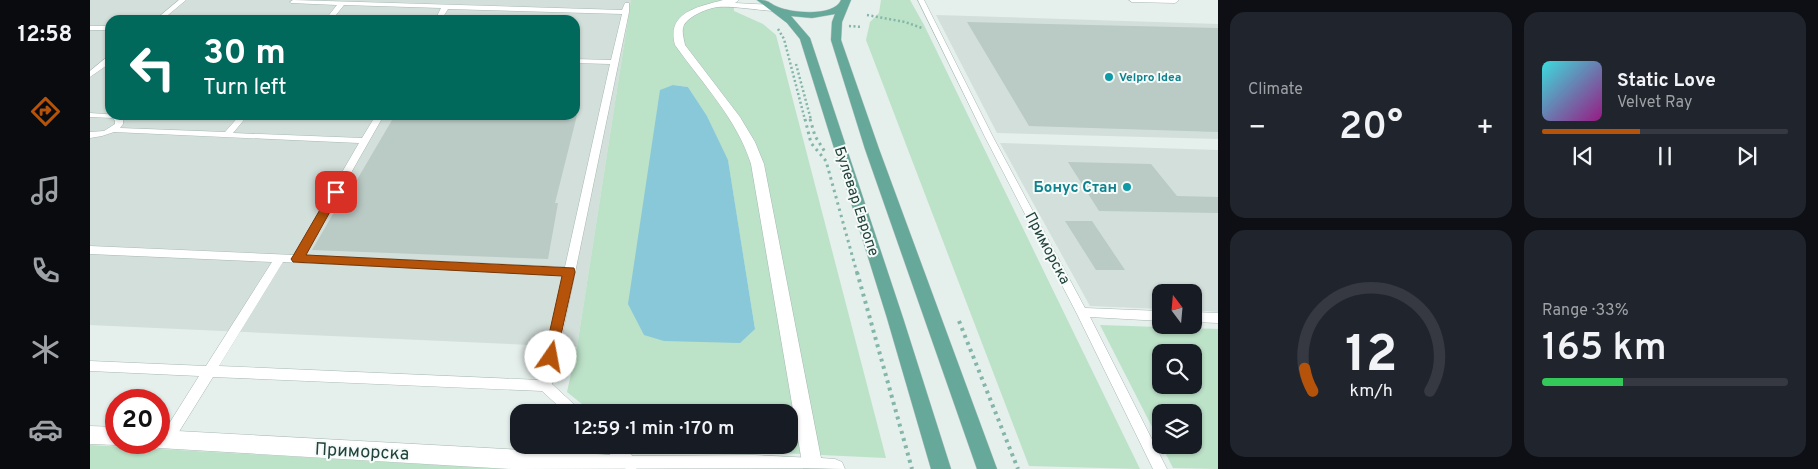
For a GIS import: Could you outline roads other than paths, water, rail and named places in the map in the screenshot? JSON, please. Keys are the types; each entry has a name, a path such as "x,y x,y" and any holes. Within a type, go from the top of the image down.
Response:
{"main road":[{"name":"Булевар Европе","path":"762,0 791,21 805,38 895,318 941,469"},
{"name":"Булевар Европе","path":"775,9 807,15 835,11 845,3"},
{"name":"Булевар Европе","path":"845,3 836,22 836,40 872,149 986,469"}],"street":[{"path":"734,0 695,11 684,18 678,26 676,35 680,45 739,125 750,144 760,171 813,468"},
{"path":"716,5 775,9"},
{"path":"90,435 105,436"},
{"name":"Приморска","path":"170,439 633,466 754,465 835,469"}],"lane":[{"path":"164,15 183,0"},
{"name":"Приморска","path":"921,0 989,137 1082,312 1160,469"},
{"path":"1132,0 1175,1"},
{"path":"293,2 627,8 545,386"},
{"path":"332,15 343,3"},
{"path":"441,15 446,6"},
{"path":"90,28 105,28"},
{"path":"580,61 615,62"},
{"path":"90,75 105,63"},
{"path":"90,115 105,116"},
{"path":"115,130 119,120"},
{"path":"226,136 240,120"},
{"path":"297,259 377,120"},
{"path":"90,135 105,134 115,130 365,141"},
{"path":"90,250 569,272"},
{"path":"170,429 210,371 280,258"},
{"path":"1082,312 1152,316"},
{"path":"1202,317 1218,318"},
{"path":"90,366 545,386 565,404"},
{"path":"620,454 633,466"}],"water":[{"path":"673,85 688,87 707,116 728,160 755,329 740,343 664,341 644,335 628,304 660,90"}],"place":[{"name":"Velpro Idea","path":"1109,77"},
{"name":"Бонус Стан","path":"1127,187"}]}
